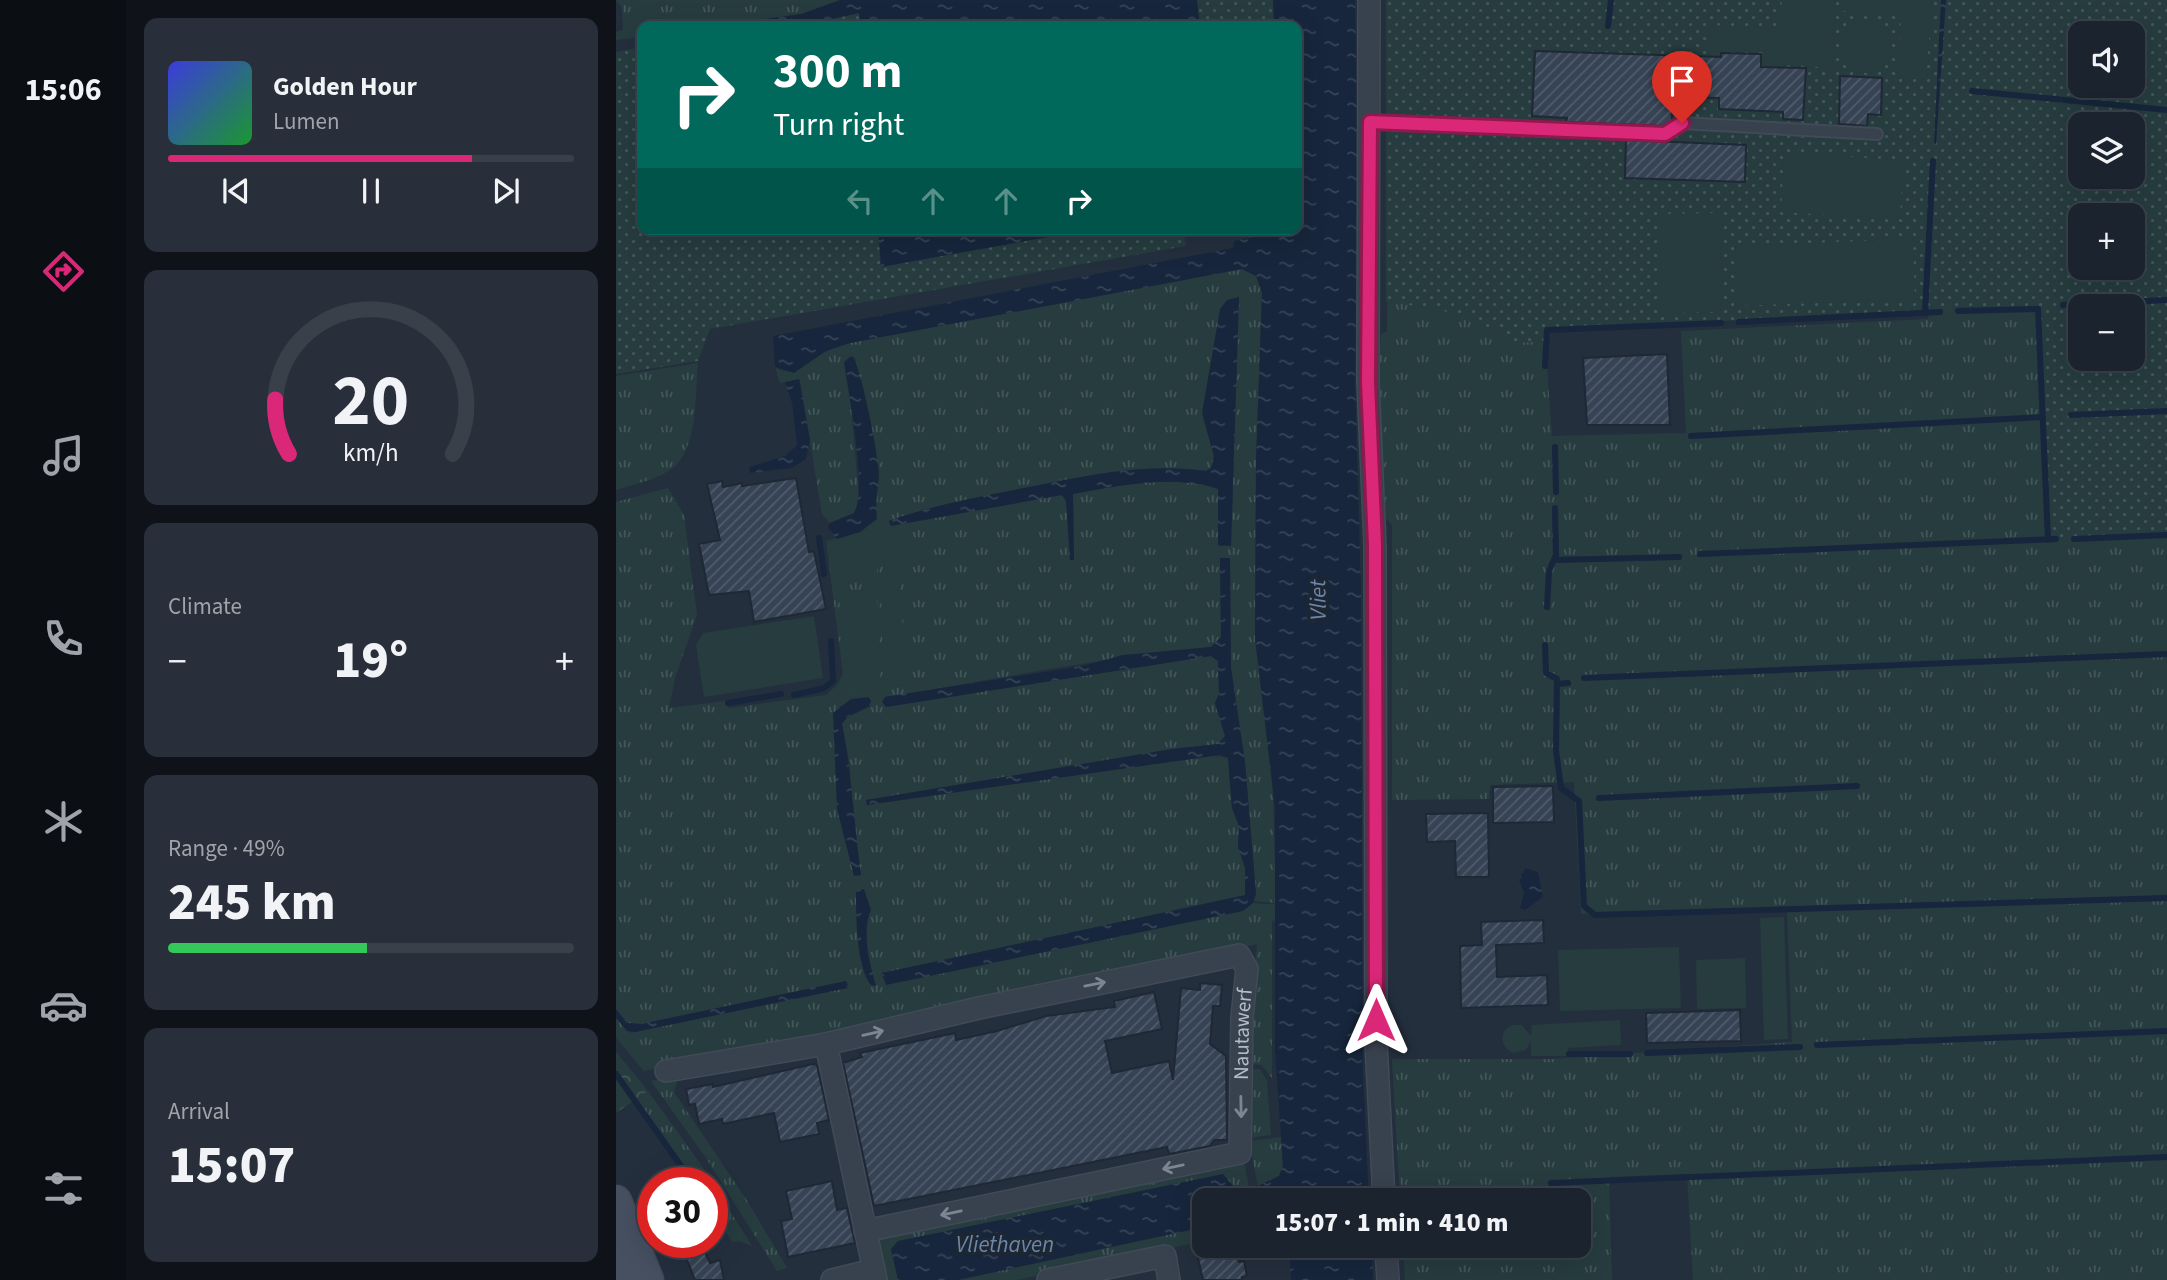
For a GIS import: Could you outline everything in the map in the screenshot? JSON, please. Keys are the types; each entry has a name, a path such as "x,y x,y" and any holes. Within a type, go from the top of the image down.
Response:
{"main road":[{"path":"616,1201 648,1280"},
{"path":"616,1258 624,1280"}],"street":[{"path":"1369,0 1368,382 1375,545 1376,1042 1383,1188"},
{"name":"Nautawerf","path":"666,1071 826,1044 979,1008 1238,955 1247,970 1242,1017 1240,1153 865,1231"},
{"path":"826,1044 845,1135 855,1156 865,1231 875,1275 832,1280"},
{"path":"1048,1280 1165,1256 1169,1280"},
{"path":"1387,1258 1388,1280"}],"lane":[{"path":"1370,122 1665,134 1682,123 1877,134"}],"green space":[{"path":"616,0 840,0 802,14 752,21 637,21 637,38 616,40 616,32 623,30 622,8"},
{"path":"876,0 1287,0 1287,21 771,21"},
{"path":"1386,0 2167,0 2167,533 2049,538 2040,306 1550,329 1549,341 1517,343 1466,315 1386,301"},
{"path":"1782,0 1836,0 1832,68 1783,64 1779,72 1763,78 1763,52 1720,52 1721,66 1716,66 1706,56 1711,25 1779,29"},
{"path":"1843,0 1932,0 1926,79 1897,77 1901,16 1842,11"},
{"path":"1865,21 1884,28 1891,47 1884,66 1865,73 1846,66 1839,47 1846,28"},
{"path":"637,48 637,235 1184,235 1186,246 710,329 698,361 616,374 616,52"},
{"path":"1389,109 1544,326 1552,436 1686,433 1681,331 1928,319 1936,145 1948,295 2068,302 2068,371 2072,371 2068,396 2167,391 2167,1280 1693,1280 1687,1174 1609,1177 1612,1280 1405,1280 1404,1258 1591,1258 1591,1188 1399,1188 1392,1059 1553,1059 1792,1042 1787,910 1581,914 1574,782 1490,785 1489,799 1392,800 1392,525 1386,518 1377,398 1381,334 1387,331"},
{"path":"1784,153 1903,160 1900,219 1781,212"},
{"path":"1721,213 1722,312 1661,313 1660,214"},
{"path":"1913,239 1915,299 1737,306 1735,246"},
{"path":"1242,269 1256,276 1262,293 1256,460 1255,639 1272,765 1276,903 1254,901 1256,894 1245,762 1231,668 1230,558 1220,559 1221,637 1211,647 1088,663 885,697 886,707 1211,656 1218,661 1219,693 1215,704 1225,736 1218,744 1172,749 866,800 867,805 1209,755 1228,758 1232,808 1239,826 1238,847 1245,867 1245,896 882,973 883,980 1253,903 1277,905 1276,920 1272,921 1272,1078 1262,1065 1247,1064 1257,944 644,1071 616,1038 616,1018 631,1033 849,986 846,981 641,1024 627,1023 616,1010 616,502 668,488 684,515 697,615 675,678 669,708 725,701 729,708 826,695 837,685 843,674 826,541 860,532 875,503 879,472 855,358 852,356 847,358 859,500 854,513 830,523 822,514 800,380 780,383 775,367 794,370 822,353 850,343","holes":["1239,298 1231,546 1218,546 1218,489 1183,482 1146,483 1073,494 1074,560 1066,501 1062,495 891,526 889,521 939,506 1070,479 1137,469 1206,471 1212,468 1214,457 1202,413","839,706 870,706 847,718 842,724 850,766 851,803 861,875 854,876"]},
{"path":"698,363 692,430 684,454 677,464 664,474 616,490 616,376"},
{"path":"878,520 887,522 875,580 862,574 831,576 827,542 860,534"},
{"path":"909,529 900,580 906,685 884,687 881,589 890,530"},
{"path":"877,589 881,693 851,697 838,591"},
{"path":"814,616 823,678 704,697 696,645 703,633"},
{"path":"1784,917 1788,1039 1764,1040 1760,918"},
{"path":"1679,947 1681,1008 1560,1011 1558,950"},
{"path":"1745,958 1746,1008 1697,1009 1696,960"},
{"path":"1620,1020 1621,1045 1568,1048 1568,1056 1531,1056 1531,1041 1526,1050 1513,1053 1505,1047 1502,1039 1505,1031 1512,1025 1522,1025 1531,1036 1532,1025"},
{"path":"616,1052 648,1091 616,1113"},
{"path":"713,1068 714,1073 677,1081 674,1092 724,1167 712,1167 651,1081"},
{"path":"1247,1069 1260,1069 1267,1081 1271,1135 1248,1138"},
{"path":"648,1091 703,1167 685,1167 636,1099"},
{"path":"1281,1137 1283,1166 1279,1176 1258,1186 1249,1141"},
{"path":"1244,1162 1249,1187 1234,1187 1223,1175 899,1241 891,1249 898,1280 882,1280 877,1242 880,1237"},
{"path":"728,1172 787,1268 777,1271 728,1193"},
{"path":"728,1208 752,1246 739,1241 732,1242 728,1235"},
{"path":"1192,1230 1192,1243 1016,1280 958,1280"}],"water":[{"path":"840,0 1197,0 1199,21 860,21 859,13 823,21 752,21 801,14"},
{"path":"1273,0 1355,0 1358,176 1355,379 1361,592 1363,1073 1368,1188 1192,1188 1192,1230 958,1280 898,1280 891,1249 898,1241 1223,1174 1234,1187 1258,1186 1279,1176 1283,1166 1275,1052 1275,808 1255,639 1256,460 1262,293 1256,276 1242,269 850,343 826,351 794,373 775,367 773,336 1233,248 1234,241 1265,235 1302,235 1302,21 1274,21"},
{"path":"1941,0 1946,0 1936,145 1934,143"},
{"path":"878,235 1059,235 881,267"},
{"path":"1239,297 1231,546 1218,546 1218,489 1183,482 1146,483 1073,494 1074,560 1070,560 1066,501 1062,495 891,526 889,521 939,506 1069,479 1137,469 1206,471 1211,468 1214,456 1202,413 1220,309 1227,300"},
{"path":"852,356 864,393 876,450 879,474 877,519 860,532 837,539 828,528 830,523 854,513 858,501 858,463 844,362"},
{"path":"799,379 810,440 806,459 792,468 750,473 749,467 785,456 797,445 792,403 785,382"},
{"path":"1220,558 1230,558 1231,668 1245,762 1256,894 1253,903 1243,911 886,985 882,973 1245,895 1245,868 1238,847 1239,826 1232,808 1228,758 1220,755 867,805 866,800 1172,749 1218,744 1225,736 1215,703 1219,693 1218,661 1211,656 886,707 882,702 885,697 1082,666 1123,655 1211,647 1221,637"},
{"path":"868,697 871,700 870,706 847,717 842,724 861,875 854,876 837,809 833,713 851,699"},
{"path":"1525,868 1538,872 1543,897 1525,910 1520,908 1524,893 1519,880"},
{"path":"864,889 871,910 867,938 876,986 871,985 866,977 858,940 856,891"},
{"path":"846,981 848,988 635,1032 627,1031 616,1018 616,1009 627,1023 641,1024"},
{"path":"1290,1258 1372,1258 1373,1280 1291,1280"}],"building":[{"path":"1535,51 1721,57 1721,53 1761,54 1761,67 1806,68 1803,120 1783,119 1783,112 1719,109 1719,98 1672,97 1672,120 1663,126 1566,122 1567,118 1532,116"},
{"path":"1840,76 1882,78 1881,115 1868,114 1867,126 1839,124"},
{"path":"1626,140 1746,145 1745,182 1625,178"},
{"path":"1667,354 1670,425 1587,425 1583,358"},
{"path":"796,478 809,552 814,551 826,609 754,622 749,591 709,595 699,544 720,540 707,484 722,481 723,487 742,483 742,486"},
{"path":"1553,786 1554,822 1493,823 1493,787"},
{"path":"1488,813 1489,877 1456,877 1455,841 1427,842 1426,814"},
{"path":"1543,920 1544,943 1496,945 1497,977 1547,975 1548,1005 1461,1008 1460,946 1482,945 1481,922"},
{"path":"1200,983 1222,985 1220,1006 1213,1006 1210,1044 1226,1056 1227,1140 1214,1140 1210,1146 1169,1154 1167,1147 874,1206 843,1063 862,1057 860,1053 955,1033 956,1040 1046,1016 1115,1007 1114,1001 1154,992 1162,1029 1105,1041 1112,1073 1169,1061 1173,1080 1181,988 1200,990"},
{"path":"1740,1010 1741,1041 1647,1043 1646,1013"},
{"path":"817,1065 829,1120 817,1123 819,1134 780,1142 774,1113 723,1124 722,1119 699,1124 695,1104 689,1105 686,1089 713,1084 713,1087"},
{"path":"832,1181 837,1210 847,1208 855,1243 788,1257 781,1221 792,1219 786,1191"},
{"path":"686,1258 708,1258 710,1263 720,1260 724,1280 695,1280"},
{"path":"1198,1258 1238,1258 1239,1262 1244,1261 1247,1276 1242,1277 1242,1280 1203,1280"}],"waterway":[{"path":"1608,26 1611,0"},
{"path":"1972,91 2167,110"},
{"path":"1925,313 1933,161"},
{"path":"2063,305 2167,300"},
{"path":"1958,311 2038,309 2048,540"},
{"path":"1739,322 1940,312"},
{"path":"1545,366 1547,330 1721,323"},
{"path":"2071,415 2167,411"},
{"path":"1691,436 2043,417"},
{"path":"1555,447 1556,492"},
{"path":"1547,607 1549,571 1556,555 1555,508"},
{"path":"2074,539 2167,535"},
{"path":"819,538 824,574"},
{"path":"1700,554 2056,539"},
{"path":"1554,560 1679,557"},
{"path":"794,695 824,688 833,681 831,641"},
{"path":"1545,645 1546,673 1557,679 1556,751 1561,788 1579,801 1584,906 1595,915 2167,898"},
{"path":"1584,678 2167,654"},
{"path":"1557,684 1568,683"},
{"path":"728,703 781,694"},
{"path":"1599,798 1857,786"},
{"path":"1817,1045 2167,1031"},
{"path":"1647,1053 1800,1047"},
{"path":"1569,1054 1630,1054"},
{"path":"616,1074 682,1167"},
{"path":"1551,1183 2167,1157"}],"route":[{"path":"1376,1020 1375,545 1368,382 1370,122 1665,134 1682,123"}],"water label":[{"name":"Vliet","path":"1318,600"},
{"name":"Vliethaven","path":"1005,1244"}]}
